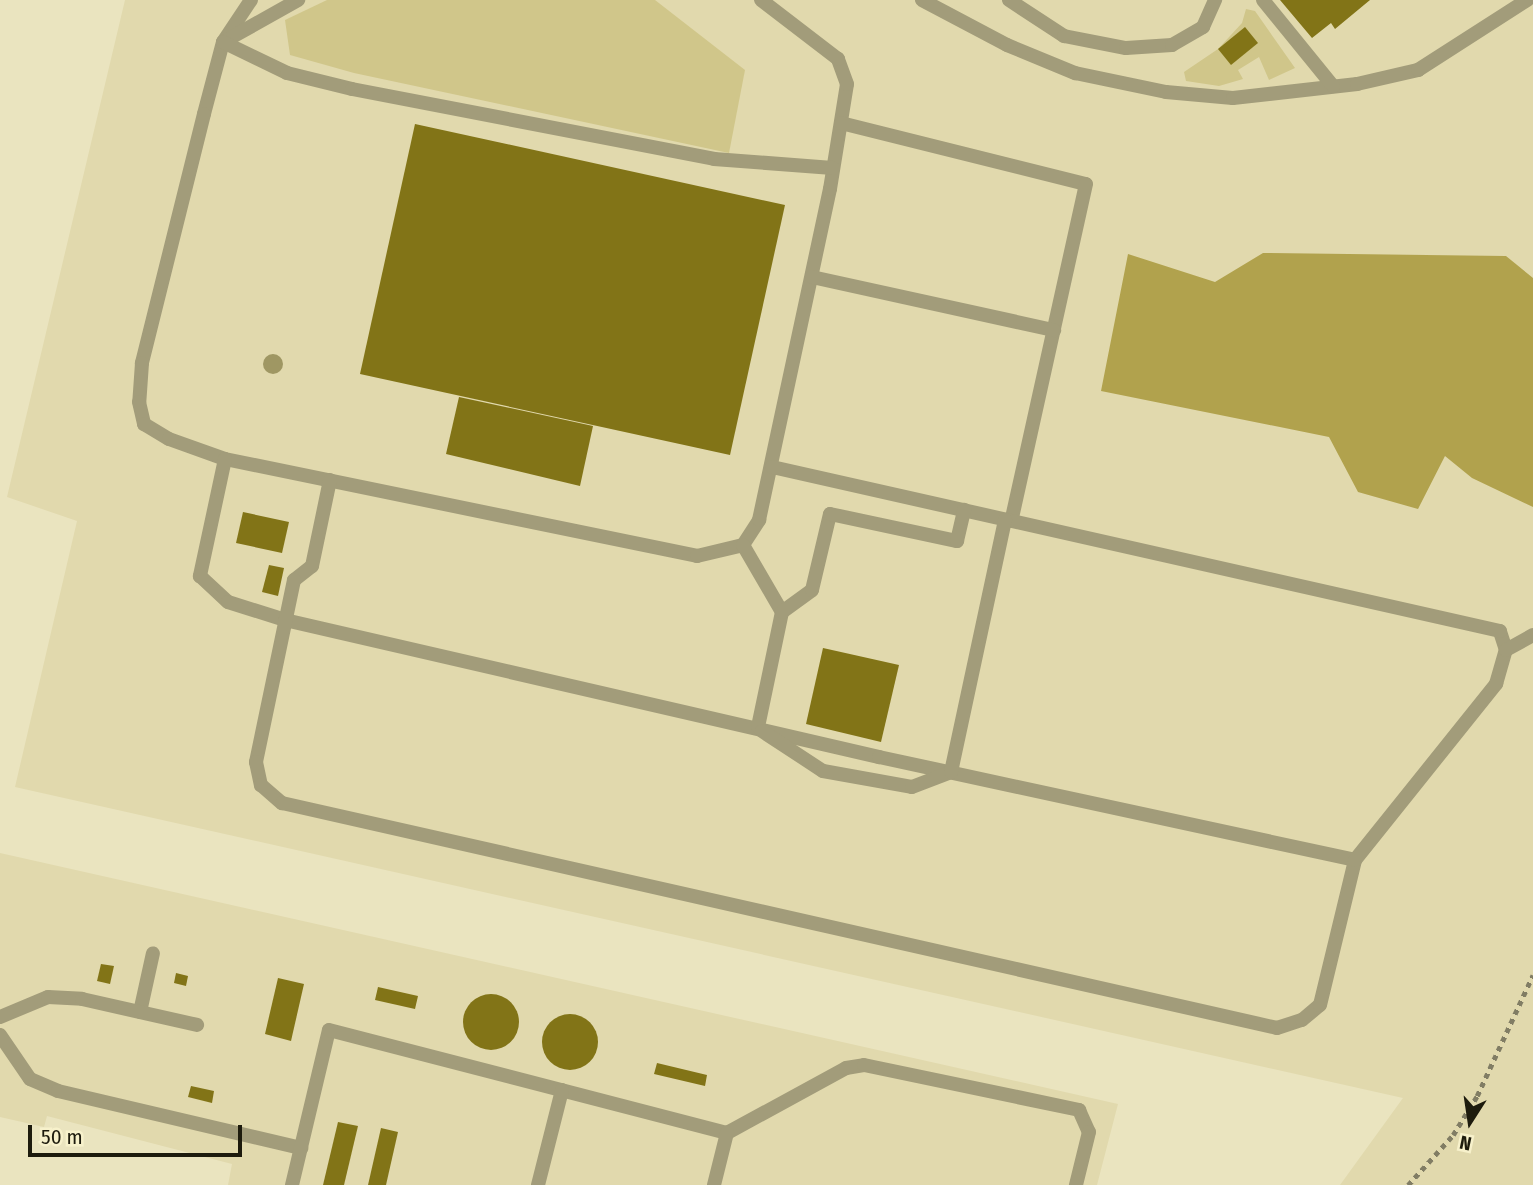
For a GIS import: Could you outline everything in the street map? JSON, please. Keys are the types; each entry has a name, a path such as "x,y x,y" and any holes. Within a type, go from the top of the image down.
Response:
{"lane":[{"path":"251,0 223,42 169,267 142,363 139,402 144,424 169,439 226,459 697,556 743,545 759,520 812,276 847,85 838,59 761,0"},
{"path":"223,42 298,0"},
{"path":"922,0 1007,45 1075,73 1166,92 1233,98 1333,86 1418,70 1527,0"},
{"path":"1009,0 1064,36 1126,48 1172,45 1203,27 1215,0"},
{"path":"1263,0 1333,86"},
{"path":"223,42 286,73 352,89 714,159 833,168"},
{"path":"841,123 1086,184 951,772"},
{"path":"812,276 1054,330"},
{"path":"226,459 201,576 228,602 285,620 879,757 1355,860"},
{"path":"330,480 312,566 294,580 256,762 261,785 282,803 1277,1028 1302,1020 1320,1005 1355,860 1496,684 1506,650 1500,631 772,467"},
{"path":"782,612 813,590 830,513 957,541 964,510"},
{"path":"743,545 782,612 758,727"},
{"path":"1506,650 1533,635"},
{"path":"758,727 795,757 823,771 912,787 951,772"},
{"path":"140,1012 153,953"},
{"path":"0,1017 48,997 82,999 197,1025"},
{"path":"292,1185 329,1030 727,1133 846,1068 864,1065 1079,1110 1088,1132 1076,1185"},
{"path":"0,1035 30,1079 58,1091 301,1148"},
{"path":"538,1185 562,1090"},
{"path":"714,1185 727,1133"}],"path":[{"path":"1408,1185 1453,1135 1477,1096 1533,975"}],"shaded area":[{"path":"125,0 1533,0 1533,1185 1340,1185 1403,1098 15,787 77,521 7,497"},
{"path":"327,0 655,0 745,70 729,153 354,73 290,55 285,20"},
{"path":"1246,9 1255,11 1295,68 1269,80 1259,57 1238,70 1243,79 1219,86 1186,81 1184,72 1218,49 1242,23"},
{"path":"1263,253 1506,256 1533,278 1533,507 1472,478 1445,456 1418,509 1358,492 1329,437 1101,391 1128,254 1215,282"},
{"path":"0,853 1118,1104 1097,1185 228,1185 232,1164 47,1116 44,1127 0,1117"}],"building":[{"path":"1280,0 1370,0 1335,29 1331,23 1312,38"},
{"path":"1245,27 1258,43 1231,65 1218,49"},
{"path":"415,124 785,205 730,455 360,374"},
{"path":"459,397 593,426 580,486 446,454"},
{"path":"243,512 289,522 282,553 236,543"},
{"path":"269,565 284,568 278,596 262,592"},
{"path":"823,648 899,665 881,742 806,724"},
{"path":"101,964 114,966 110,984 97,981"},
{"path":"176,973 188,976 186,986 174,983"},
{"path":"278,978 304,984 291,1041 265,1034"},
{"path":"378,987 418,996 415,1009 375,1000"},
{"path":"491,994 502,996 511,1002 517,1011 517,1033 511,1042 502,1048 491,1050 480,1048 471,1042 465,1033 463,1022 465,1011 471,1002 480,996"},
{"path":"570,1014 581,1016 590,1022 596,1031 596,1053 590,1062 581,1068 570,1070 559,1068 550,1062 544,1053 542,1042 544,1031 550,1022 559,1016"},
{"path":"657,1063 707,1075 705,1086 654,1074"},
{"path":"191,1086 214,1091 212,1103 188,1097"},
{"path":"338,1122 358,1126 344,1185 323,1185"},
{"path":"381,1128 398,1132 386,1185 368,1185"}]}
